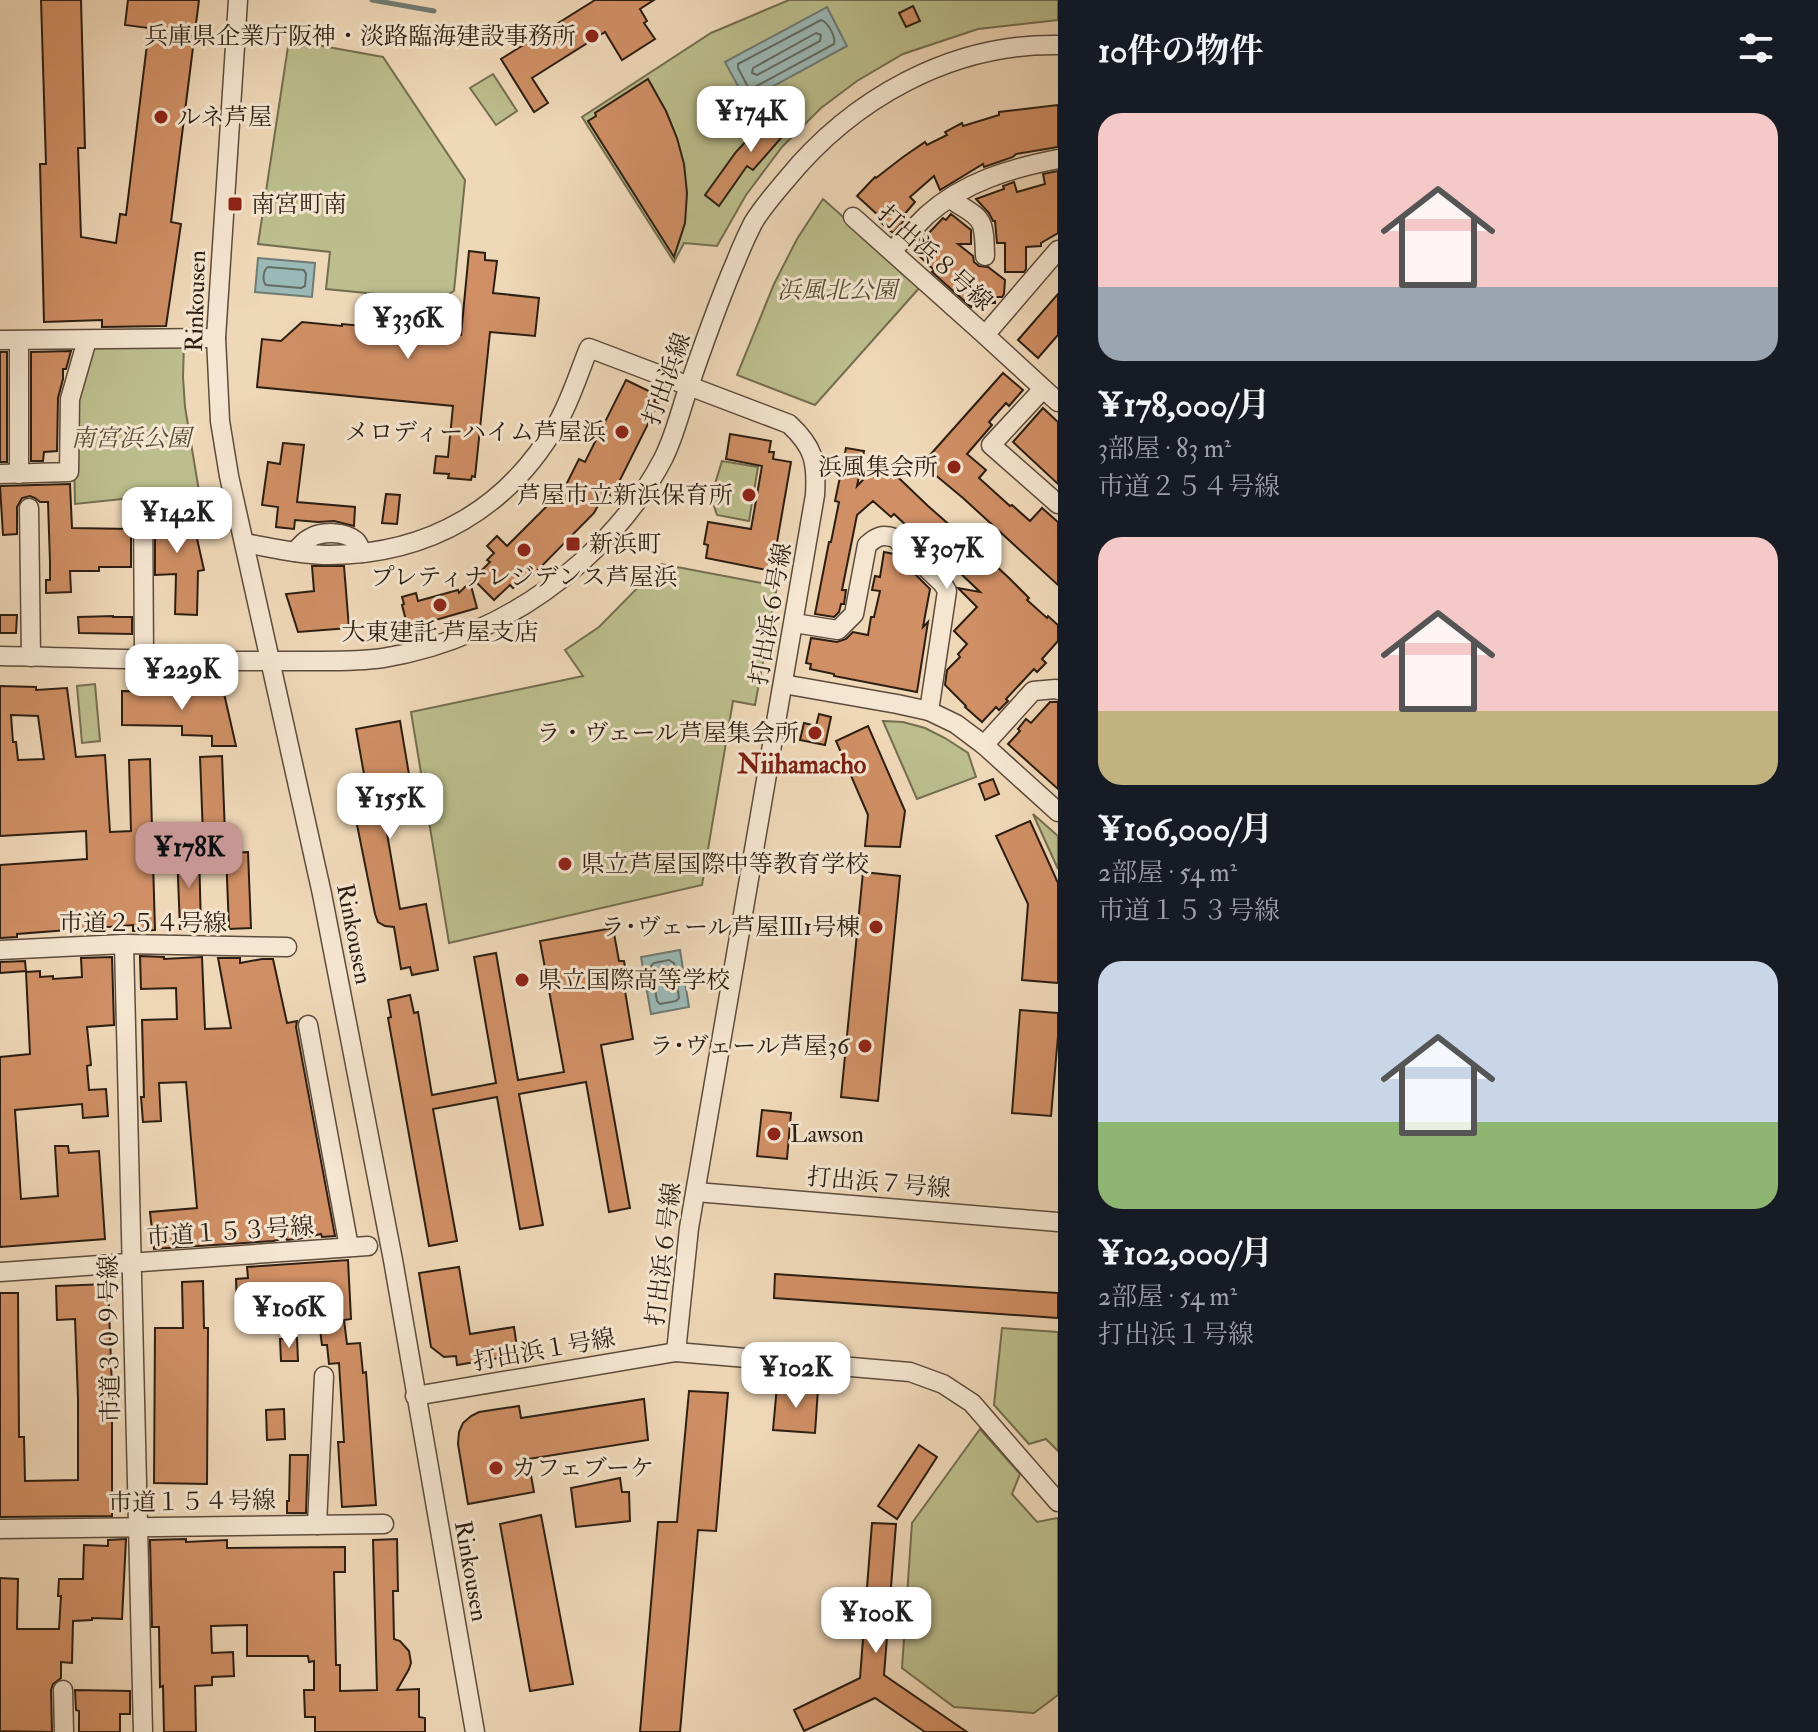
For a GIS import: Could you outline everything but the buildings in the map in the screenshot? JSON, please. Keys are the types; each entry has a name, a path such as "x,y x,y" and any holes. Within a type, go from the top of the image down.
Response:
{"street":[{"name":"Rinkousen","path":"238,0 216,338 220,421 229,476 322,894 390,1245 475,1732"},
{"name":"打出浜線","path":"0,656 271,662 381,659 413,652 478,630 550,588 603,540 635,503 664,458 735,262 754,222 806,155 848,118 889,90 945,64 995,50 1058,45"},
{"path":"892,251 929,213 972,184 1019,167 1058,159"},
{"path":"950,199 976,216 985,226 985,256"},
{"name":"打出浜８号線","path":"853,217 1058,402"},
{"path":"985,335 1058,250"},
{"path":"0,340 216,338"},
{"path":"0,474 69,472 70,399 87,340"},
{"path":"19,341 19,474"},
{"name":"打出浜６号線","path":"245,543 329,555 362,553 389,549 431,536 468,519 501,494 534,459 559,420 589,348 789,424 803,437 814,458 815,495 689,1228 676,1352"},
{"path":"1043,389 991,445 1058,504"},
{"path":"143,501 144,661"},
{"path":"29,508 31,657"},
{"path":"794,623 838,630 854,614 867,545 875,537 885,535 895,538 947,591 929,711"},
{"path":"783,684 929,711 956,724 984,745 1058,812"},
{"path":"984,745 1033,691 1058,690"},
{"name":"市道２５４号線","path":"0,950 124,944 287,947"},
{"name":"市道３０９号線","path":"124,944 143,1732"},
{"name":"市道１５３号線","path":"0,1272 359,1246 308,1025"},
{"name":"打出浜７号線","path":"696,1192 1058,1222"},
{"name":"打出浜１号線","path":"415,1396 676,1352 910,1372 959,1392 972,1403 1058,1502"},
{"path":"317,1525 324,1376"},
{"name":"市道１５４号線","path":"0,1529 384,1524"},
{"path":"63,1690 64,1732"}],"green space":[{"path":"789,0 1058,0 1058,20 978,29 903,54 857,81 821,108 782,147 746,195 717,246 684,243 674,262 582,117 711,33"},
{"path":"289,40 383,57 465,180 454,291 438,300 326,289 330,252 258,244"},
{"path":"493,74 517,111 496,125 470,88"},
{"name":"浜風北公園","path":"823,199 921,286 815,405 737,375 774,284 797,239"},
{"name":"南宮浜公園","path":"184,342 185,407 199,491 75,504 73,400 89,343"},
{"path":"722,461 758,467 749,521 717,515 711,497"},
{"path":"661,564 777,586 755,705 733,701 702,885 449,943 411,712 583,676 565,650 599,627"},
{"path":"95,684 100,741 82,743 77,686"},
{"path":"883,721 925,728 945,738 968,753 976,777 917,799"},
{"path":"1033,814 1058,836 1058,869"},
{"path":"1002,1328 1058,1332 1058,1451 1046,1439 1029,1444 994,1405"},
{"path":"980,1429 1020,1474 1012,1494 1037,1522 1058,1519 1058,1695 1034,1713 954,1707 902,1668 912,1523"}],"water":[{"path":"827,7 847,46 746,101 725,62"},
{"path":"258,258 315,263 312,297 255,292"},
{"path":"680,950 689,1007 651,1014 641,957"}],"waterway":[{"path":"372,0 434,11"}],"place":[{"name":"兵庫県企業庁阪神・淡路臨海建設事務所","path":"592,36"},
{"name":"ルネ芦屋","path":"161,117"},
{"name":"南宮町南","path":"235,204"},
{"name":"メロディーハイム芦屋浜","path":"622,432"},
{"name":"浜風集会所","path":"954,467"},
{"name":"芦屋市立新浜保育所","path":"749,495"},
{"name":"新浜町","path":"573,544"},
{"name":"プレティナレジデンス芦屋浜","path":"524,550"},
{"name":"大東建託 芦屋支店","path":"440,605"},
{"name":"ラ・ヴェール芦屋集会所","path":"815,733"},
{"name":"県立芦屋国際中等教育学校","path":"565,864"},
{"name":"ラ･ヴェール芦屋Ⅲ1号棟","path":"876,927"},
{"name":"県立国際高等学校","path":"522,980"},
{"name":"ラ･ヴェール芦屋36","path":"865,1046"},
{"name":"Lawson","path":"774,1134"},
{"name":"カフェブーケ","path":"496,1468"}],"district":[{"name":"Niihamacho","path":"802,765"}]}
